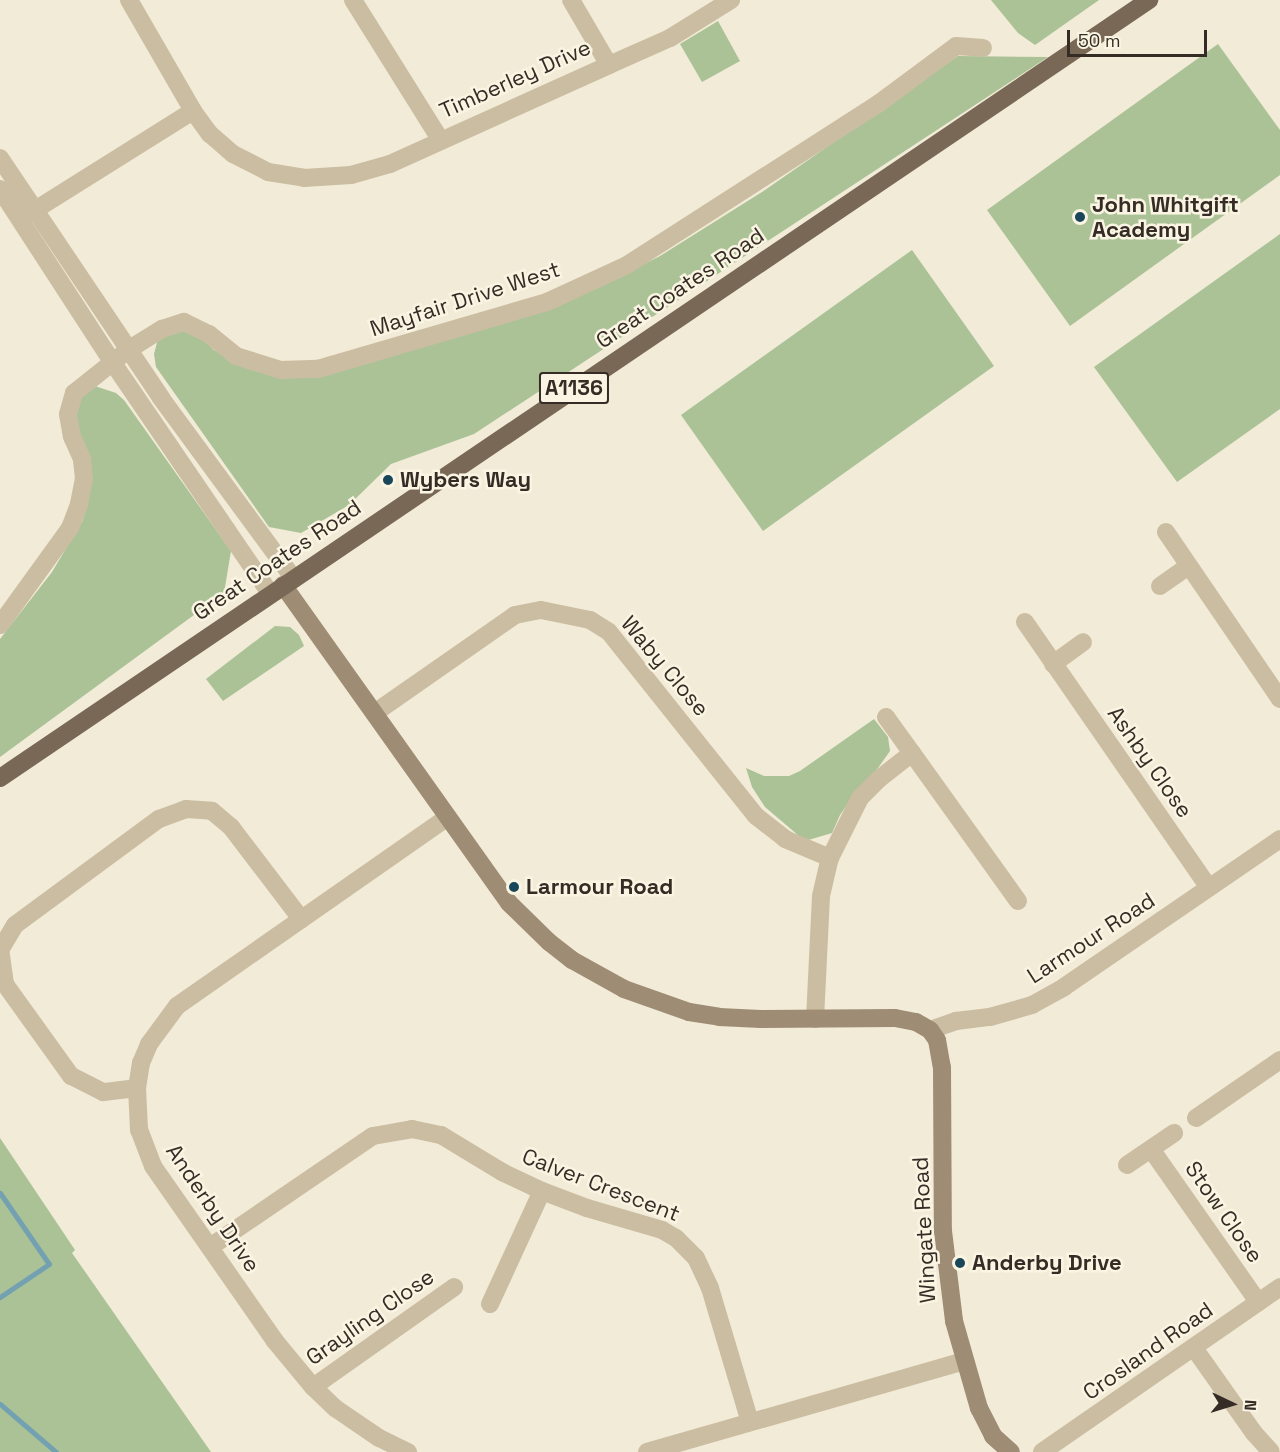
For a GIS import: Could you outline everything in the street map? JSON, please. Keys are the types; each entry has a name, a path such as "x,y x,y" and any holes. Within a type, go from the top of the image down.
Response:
{"main road":[{"name":"Great Coates Road","path":"0,778 1149,0"}],"street":[{"name":"Timberley Drive","path":"129,0 193,111 210,134 233,154 268,172 304,178 361,173 390,164 609,65 571,0"},
{"name":"Timberley Drive","path":"353,0 440,140"},
{"path":"609,65 670,38 731,0"},
{"name":"Mayfair Drive West","path":"128,350 162,329 184,322 209,334 236,356 281,370 318,369 547,302 627,265 878,104 956,46 983,48"},
{"path":"28,215 193,111"},
{"path":"0,158 28,215 113,363 376,712 509,903 549,942 598,977 655,1002 689,1012 719,1017 901,1019 916,1022 930,1030"},
{"path":"0,189 28,215 128,350 282,585"},
{"path":"0,625 70,528 84,479 82,459 72,437 68,414 74,393 128,350"},
{"path":"1166,532 1280,699"},
{"path":"1160,586 1189,566"},
{"name":"Waby Close","path":"376,712 515,615 541,610 590,620 609,632 756,816 785,839 830,858"},
{"name":"Ashby Close","path":"1024,622 1209,888"},
{"path":"1053,664 1083,642"},
{"path":"886,717 1018,901"},
{"path":"815,1019 820,907 830,858 860,798 879,779 912,753"},
{"path":"137,1088 103,1092 71,1076 5,984 0,950 15,925 159,819 186,809 212,811 231,826 300,919"},
{"name":"Anderby Drive","path":"408,1452 357,1424 313,1387 275,1341 153,1166 145,1148 136,1112 137,1088 141,1063 149,1044 173,1011 300,919 448,817"},
{"name":"Larmour Road","path":"930,1030 956,1021 990,1017 1032,1005 1064,987 1280,839"},
{"name":"Wingate Road","path":"930,1030 937,1040 942,1067 946,1268 954,1320 979,1408 993,1436 1011,1452"},
{"path":"1196,1118 1280,1060"},
{"name":"Calver Crescent","path":"210,1247 373,1136 412,1129 441,1135 502,1172 542,1191 587,1208 662,1230 676,1238 696,1258 710,1288 750,1422"},
{"path":"1127,1165 1174,1133"},
{"name":"Stow Close","path":"1150,1149 1258,1302"},
{"path":"490,1304 542,1191"},
{"name":"Grayling Close","path":"313,1387 454,1287"},
{"name":"Crosland Road","path":"1042,1452 1280,1287"},
{"path":"1194,1348 1254,1433 1271,1452"},
{"path":"647,1452 965,1361"}],"green space":[{"path":"991,0 1099,0 1035,45 1018,33"},
{"path":"718,21 740,61 702,82 680,44"},
{"path":"1218,44 1280,130 1280,175 1070,326 987,210"},
{"path":"958,56 1048,57 474,434 391,464 349,505 301,533 269,527 156,367 154,354 158,339 175,328 198,335 214,350 239,365 282,374 622,275 660,256 765,190"},
{"path":"1280,234 1280,409 1177,482 1094,367"},
{"path":"912,250 994,366 763,531 681,415"},
{"path":"95,386 116,393 124,400 231,551 224,593 0,757 0,639 52,572 83,520 89,478 74,427 72,407 83,391"},
{"path":"275,626 290,627 299,635 304,646 223,701 206,679"},
{"path":"874,719 888,737 890,751 873,775 858,789 840,815 832,833 805,841 765,807 752,787 746,768 764,776 789,776 800,771"},
{"path":"0,1138 75,1250 72,1253 211,1452 0,1452"}],"waterway":[{"path":"0,1193 49,1264 0,1297"},
{"path":"0,1404 56,1452"}],"place":[{"name":"John Whitgift Academy","path":"1080,217"},
{"name":"Wybers Way","path":"388,480"},
{"name":"Larmour Road","path":"514,887"},
{"name":"Anderby Drive","path":"960,1263"}]}
